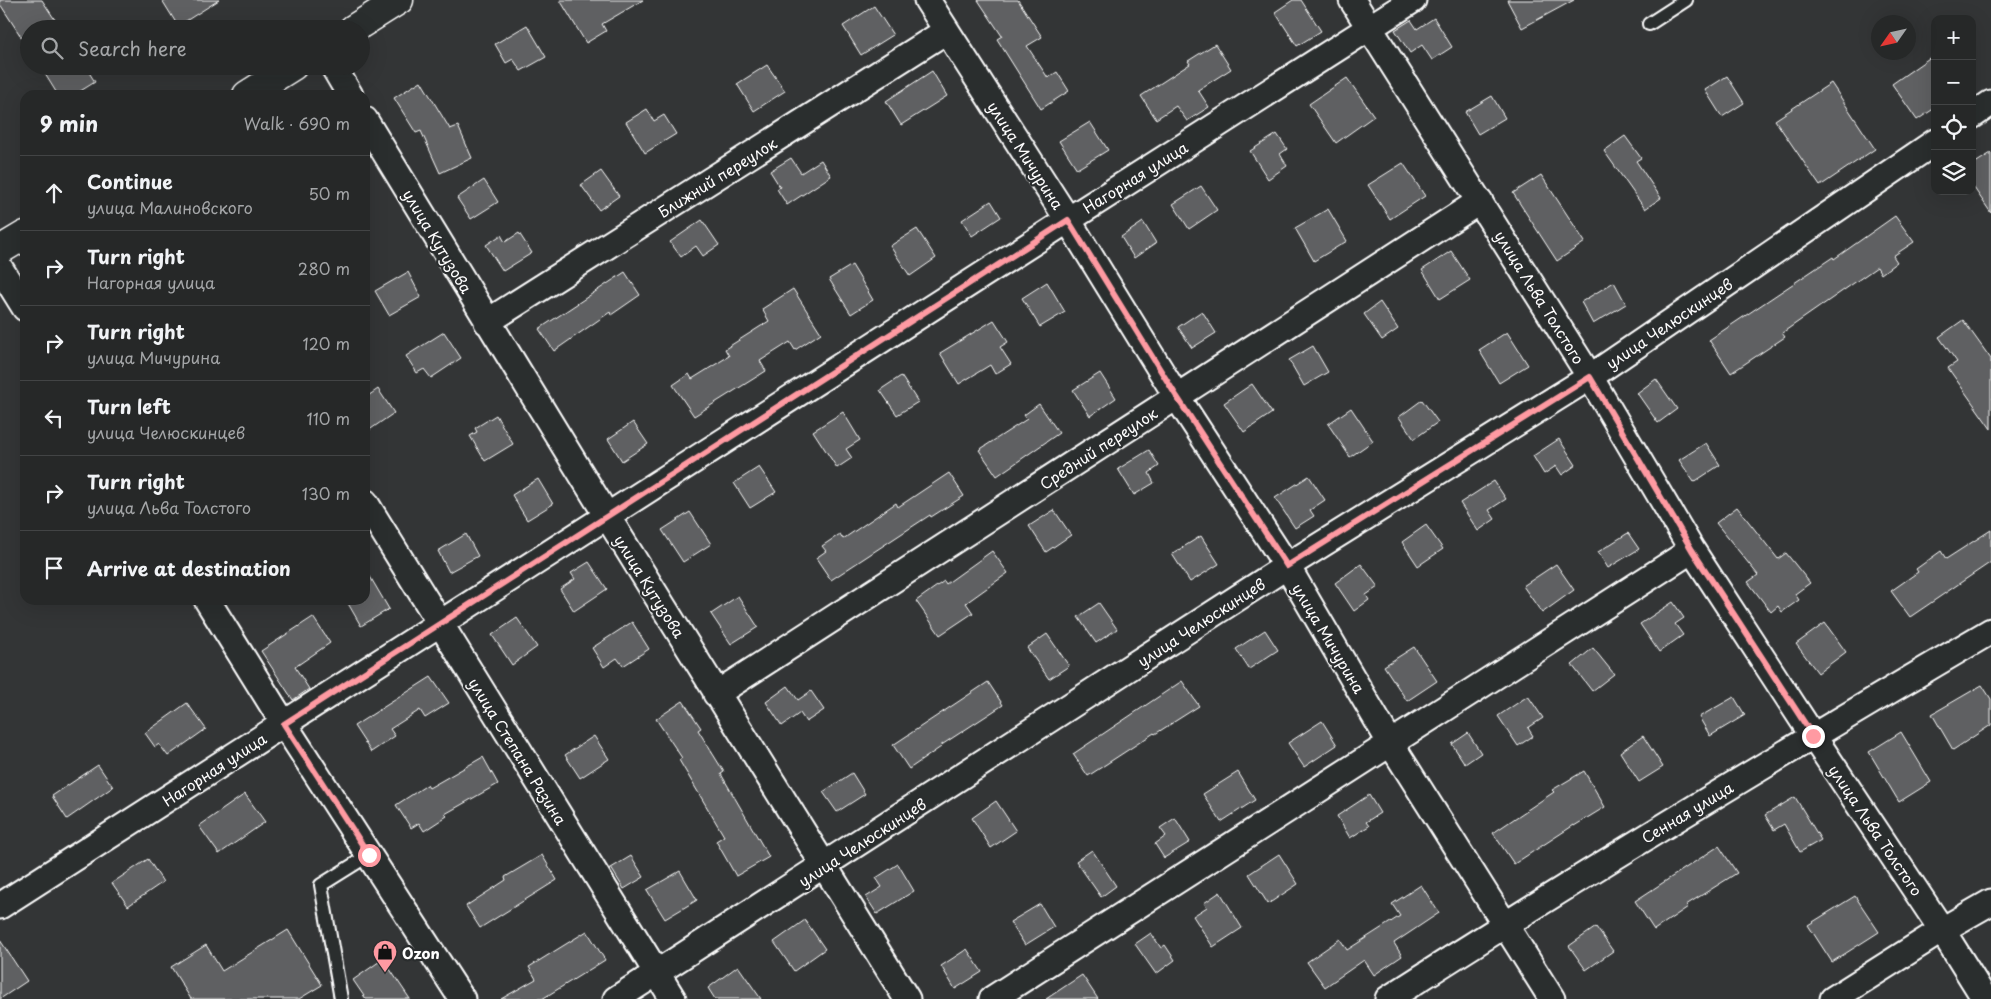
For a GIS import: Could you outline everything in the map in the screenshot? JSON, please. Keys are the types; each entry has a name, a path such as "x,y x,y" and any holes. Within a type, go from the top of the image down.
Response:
{"street":[{"path":"367,20 399,0"},
{"name":"улица Мичурина","path":"927,0 1068,220 1177,397 1287,566 1392,744 1552,999"},
{"name":"улица Льва Толстого","path":"1352,0 1590,377 1692,550 1986,999"},
{"name":"Нагорная улица","path":"0,906 1413,0"},
{"name":"Ближний переулок","path":"487,322 946,31"},
{"path":"255,90 279,75"},
{"path":"338,75 347,90"},
{"path":"1976,113 1991,103"},
{"name":"улица Кутузова","path":"370,128 487,322 906,999"},
{"name":"улица Челюскинцев","path":"616,999 1287,566 1590,377 1931,145"},
{"name":"Средний переулок","path":"716,694 1480,201"},
{"path":"0,250 20,238"},
{"path":"0,268 20,300"},
{"name":"улица Степана Разина","path":"370,510 673,999"},
{"path":"992,999 1692,550"},
{"path":"210,605 284,724 462,999"},
{"name":"Сенная улица","path":"1388,999 1504,924 1813,736 1991,631"},
{"path":"1833,999 1942,930 1991,902"}],"lane":[{"path":"1649,24 1686,0"},
{"path":"341,999 321,885 369,855"}],"building":[{"path":"0,0 42,0 55,20 20,20 20,35 0,4"},
{"path":"162,0 219,0 187,20 174,20"},
{"path":"560,0 643,0 602,24 606,31 586,43"},
{"path":"978,0 1018,0 1042,37 1027,46 1048,78 1057,72 1069,91 1041,109 997,39 1002,36"},
{"path":"1293,0 1301,0 1321,31 1297,46 1275,12"},
{"path":"1507,0 1574,0 1522,28"},
{"path":"874,6 893,35 861,55 843,26"},
{"path":"1434,18 1452,47 1432,60 1422,45 1410,53 1395,30 1411,20 1417,29"},
{"path":"527,25 546,57 521,71 513,59 506,63 495,44"},
{"path":"1215,44 1231,69 1198,90 1209,107 1187,121 1176,106 1156,119 1141,96 1190,64 1188,61"},
{"path":"1931,57 1931,111 1917,120 1892,84"},
{"path":"767,65 785,91 754,111 737,84"},
{"path":"932,71 947,96 901,125 886,101"},
{"path":"46,75 91,75 95,82 82,90 55,90"},
{"path":"1727,76 1744,103 1722,117 1705,90"},
{"path":"1347,78 1374,116 1336,143 1309,104"},
{"path":"421,81 450,129 458,126 472,158 440,173 421,131 416,133 394,98"},
{"path":"1831,83 1875,149 1820,186 1775,120"},
{"path":"1492,96 1505,118 1478,134 1465,112"},
{"path":"647,109 654,121 664,115 676,134 645,153 626,122"},
{"path":"1090,122 1108,150 1077,169 1059,141"},
{"path":"1277,134 1287,149 1280,154 1287,166 1268,179 1250,151"},
{"path":"1625,136 1641,158 1636,161 1661,198 1645,209 1604,151"},
{"path":"1991,153 1991,213 1976,191 1976,162"},
{"path":"791,158 801,173 821,160 831,176 787,205 777,189 780,187 770,171"},
{"path":"1403,163 1425,196 1390,219 1368,185"},
{"path":"601,171 619,196 599,210 581,185"},
{"path":"1541,175 1585,242 1557,261 1513,193"},
{"path":"484,180 498,202 471,219 457,198"},
{"path":"1201,186 1217,210 1189,229 1173,204"},
{"path":"991,201 1001,217 972,236 962,220"},
{"path":"1328,209 1347,241 1314,261 1295,228"},
{"path":"1895,216 1914,242 1893,256 1897,262 1881,274 1877,267 1782,333 1785,337 1731,373 1709,340 1833,257 1834,259"},
{"path":"702,220 719,245 703,256 696,246 681,257 670,242"},
{"path":"1143,222 1156,243 1134,258 1121,237"},
{"path":"917,229 936,258 910,276 890,246"},
{"path":"519,233 532,253 503,271 486,245 501,235 505,242"},
{"path":"1451,251 1470,280 1440,299 1422,270"},
{"path":"852,265 873,300 851,314 829,279"},
{"path":"408,272 421,297 389,315 375,291"},
{"path":"625,272 640,295 611,315 610,312 554,351 539,329"},
{"path":"1047,282 1065,312 1040,327 1022,298"},
{"path":"1614,282 1626,304 1593,324 1581,302"},
{"path":"793,289 821,333 795,350 790,342 760,361 766,371 694,416 673,385 689,374 692,379 729,356 725,349 769,321 762,309"},
{"path":"1380,302 1398,329 1382,340 1364,314"},
{"path":"1202,311 1216,333 1192,348 1178,327"},
{"path":"994,320 1008,342 1000,347 1011,364 995,374 990,365 959,384 940,353"},
{"path":"1963,320 1991,359 1991,429 1948,368 1957,362 1939,337"},
{"path":"444,332 461,358 431,378 424,369 417,373 406,356"},
{"path":"1507,332 1528,365 1499,383 1479,350"},
{"path":"1313,346 1328,372 1304,386 1289,360"},
{"path":"1100,373 1116,398 1090,416 1073,390"},
{"path":"901,376 918,402 897,415 880,390"},
{"path":"1656,379 1677,409 1658,423 1637,393"},
{"path":"1252,384 1272,413 1244,432 1224,403"},
{"path":"378,389 394,413 370,430 370,395"},
{"path":"1422,400 1438,422 1414,439 1399,417"},
{"path":"1039,404 1059,433 997,476 979,450 1027,419 1024,415"},
{"path":"1351,408 1373,441 1350,457 1328,424"},
{"path":"843,412 860,440 846,449 852,458 837,468 813,431"},
{"path":"496,415 513,444 485,461 470,436 477,432 475,428"},
{"path":"633,422 648,444 622,461 608,439"},
{"path":"1559,439 1576,465 1562,475 1556,466 1544,474 1533,456"},
{"path":"1706,443 1720,465 1694,482 1679,460"},
{"path":"1149,450 1159,466 1149,473 1154,483 1134,495 1118,469"},
{"path":"759,467 776,492 750,508 734,483"},
{"path":"949,473 964,496 931,517 930,515 831,580 816,558 826,551 822,546 840,534 843,539 896,503 898,507"},
{"path":"1309,476 1325,500 1310,510 1314,516 1295,528 1275,498"},
{"path":"538,479 553,504 527,520 512,495"},
{"path":"1494,481 1506,499 1489,510 1495,519 1478,531 1460,503"},
{"path":"1737,507 1778,559 1786,553 1810,583 1795,594 1799,600 1782,612 1778,606 1771,612 1748,582 1758,575 1716,523"},
{"path":"1054,510 1071,535 1046,552 1029,526"},
{"path":"690,512 711,544 683,562 662,530"},
{"path":"1426,525 1443,549 1418,566 1402,542"},
{"path":"1991,530 1991,562 1910,617 1891,591 1918,572 1916,569 1941,551 1946,559"},
{"path":"1628,533 1639,549 1608,568 1598,552"},
{"path":"466,534 478,556 449,572 438,551"},
{"path":"1201,536 1219,564 1190,582 1172,554"},
{"path":"992,551 1008,573 966,603 973,613 940,635 916,601 944,581 946,584"},
{"path":"589,562 607,589 574,611 560,589 575,579 571,573"},
{"path":"1361,564 1378,587 1366,595 1369,600 1354,611 1335,583"},
{"path":"1556,564 1574,590 1542,613 1523,586"},
{"path":"370,577 389,609 361,626 349,605 370,605"},
{"path":"738,596 758,627 731,644 711,614"},
{"path":"1673,602 1684,618 1675,624 1683,635 1659,652 1640,624"},
{"path":"1099,603 1117,629 1096,643 1078,617"},
{"path":"313,617 330,643 295,667 309,689 293,700 261,651"},
{"path":"517,618 537,647 512,665 492,635"},
{"path":"632,622 649,649 623,666 617,658 604,667 592,648"},
{"path":"1825,623 1846,652 1818,673 1796,644"},
{"path":"1265,630 1278,650 1249,669 1236,649"},
{"path":"1047,634 1069,666 1049,679 1027,648"},
{"path":"1414,647 1437,681 1407,701 1384,666"},
{"path":"1593,648 1614,674 1592,691 1572,665"},
{"path":"431,677 449,703 425,718 420,710 390,729 395,736 371,752 354,726"},
{"path":"1182,681 1199,706 1088,776 1073,754"},
{"path":"988,682 1003,705 940,746 909,769 893,745"},
{"path":"1982,685 1991,699 1991,725 1953,750 1932,714"},
{"path":"788,686 798,700 811,691 824,710 806,722 800,713 782,726 766,702"},
{"path":"1528,696 1543,718 1528,728 1533,736 1518,746 1498,716"},
{"path":"1734,697 1745,715 1710,736 1699,717"},
{"path":"683,701 701,728 698,730 724,772 721,774 769,857 736,876 716,841 724,836 679,760 682,758 656,719"},
{"path":"187,703 206,729 168,756 159,744 155,747 145,733"},
{"path":"1322,721 1337,745 1304,767 1288,743"},
{"path":"1901,732 1931,782 1899,802 1869,752"},
{"path":"1468,733 1481,753 1465,764 1452,744"},
{"path":"594,736 609,759 580,778 565,755"},
{"path":"1643,736 1663,767 1639,782 1620,752"},
{"path":"483,757 498,784 445,814 447,816 424,831 419,823 411,828 396,805 427,785 429,788"},
{"path":"98,765 113,787 67,819 52,796"},
{"path":"1584,771 1605,807 1514,864 1493,833 1554,792 1552,790"},
{"path":"1238,772 1255,800 1221,822 1203,794"},
{"path":"852,773 865,794 837,812 823,792"},
{"path":"245,794 265,822 219,854 199,826"},
{"path":"1369,795 1380,813 1366,822 1369,826 1350,838 1337,816"},
{"path":"1795,797 1821,840 1800,852 1784,824 1774,830 1765,815"},
{"path":"996,801 1016,831 991,848 972,818"},
{"path":"1175,818 1190,842 1164,858 1155,844 1166,836 1160,828"},
{"path":"1719,846 1737,873 1686,905 1688,907 1654,930 1635,901"},
{"path":"1092,850 1116,886 1101,897 1076,861"},
{"path":"1279,854 1298,884 1268,904 1249,874"},
{"path":"542,855 557,880 480,928 466,906 506,880 505,877"},
{"path":"631,856 644,877 624,889 611,868"},
{"path":"148,859 163,882 128,906 112,883"},
{"path":"898,864 914,891 877,914 866,897 882,887 876,878"},
{"path":"680,871 697,900 665,919 647,890"},
{"path":"1421,885 1439,913 1394,943 1402,956 1374,975 1364,960 1325,987 1307,962 1340,939 1347,950 1400,916 1392,904"},
{"path":"1220,892 1242,928 1213,947 1193,916 1207,907 1204,903"},
{"path":"1855,896 1879,932 1832,962 1808,925"},
{"path":"1040,904 1054,927 1025,945 1010,922"},
{"path":"805,920 825,949 794,971 774,942"},
{"path":"1596,927 1613,951 1586,970 1569,946"},
{"path":"288,930 322,985 299,999 191,999 171,967 206,945 222,971"},
{"path":"587,931 605,960 542,999 501,999 536,979 529,967"},
{"path":"1151,933 1161,948 1165,945 1175,960 1156,974 1135,944"},
{"path":"0,940 27,981 0,999"},
{"path":"967,949 982,972 955,989 941,966"},
{"path":"383,959 410,999 366,999 353,980"},
{"path":"738,966 761,999 715,999 708,988"},
{"path":"1082,975 1098,999 1046,999"}],"place":[{"name":"Ozon","path":"385,973"}],"route":[{"path":"369,855 284,724 1068,220 1177,397 1287,566 1590,377 1692,550 1813,736"}]}
